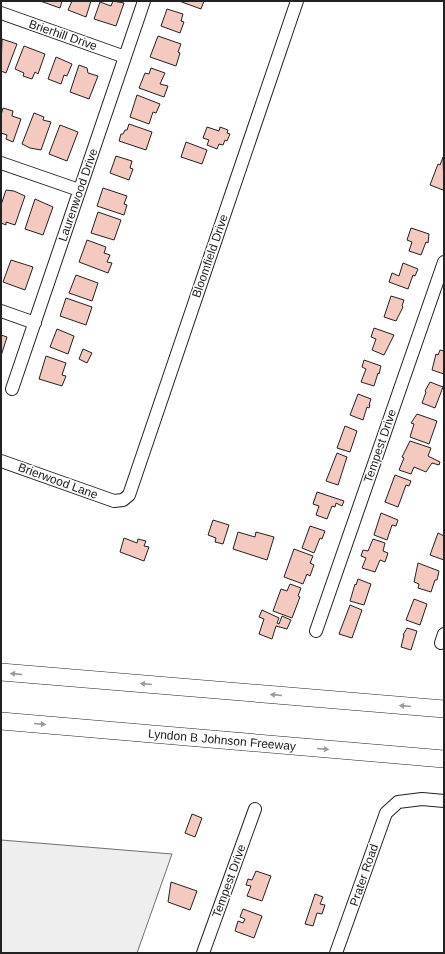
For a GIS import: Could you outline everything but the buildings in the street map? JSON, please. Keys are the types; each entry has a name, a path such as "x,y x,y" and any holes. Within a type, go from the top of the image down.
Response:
{"highway":[{"path":"1,672 444,709"},
{"name":"Lyndon B Johnson Freeway","path":"1,721 444,759"}],"street":[{"name":"Laurenwood Drive","path":"12,389 144,1"},
{"name":"Bloomfield Drive","path":"114,502 123,500 129,495 297,1"},
{"name":"Brierhill Drive","path":"1,13 125,57"},
{"path":"1,163 79,190"},
{"name":"Tempest Drive","path":"316,631 444,262"},
{"path":"1,311 35,323"},
{"name":"Brierwood Lane","path":"1,461 114,502"},
{"name":"Prater Road","path":"336,953 386,813 398,802 422,799 444,801"},
{"name":"Tempest Drive","path":"203,953 255,809"}],"shaded area":[{"path":"1,840 172,854 137,953 1,953"}]}
